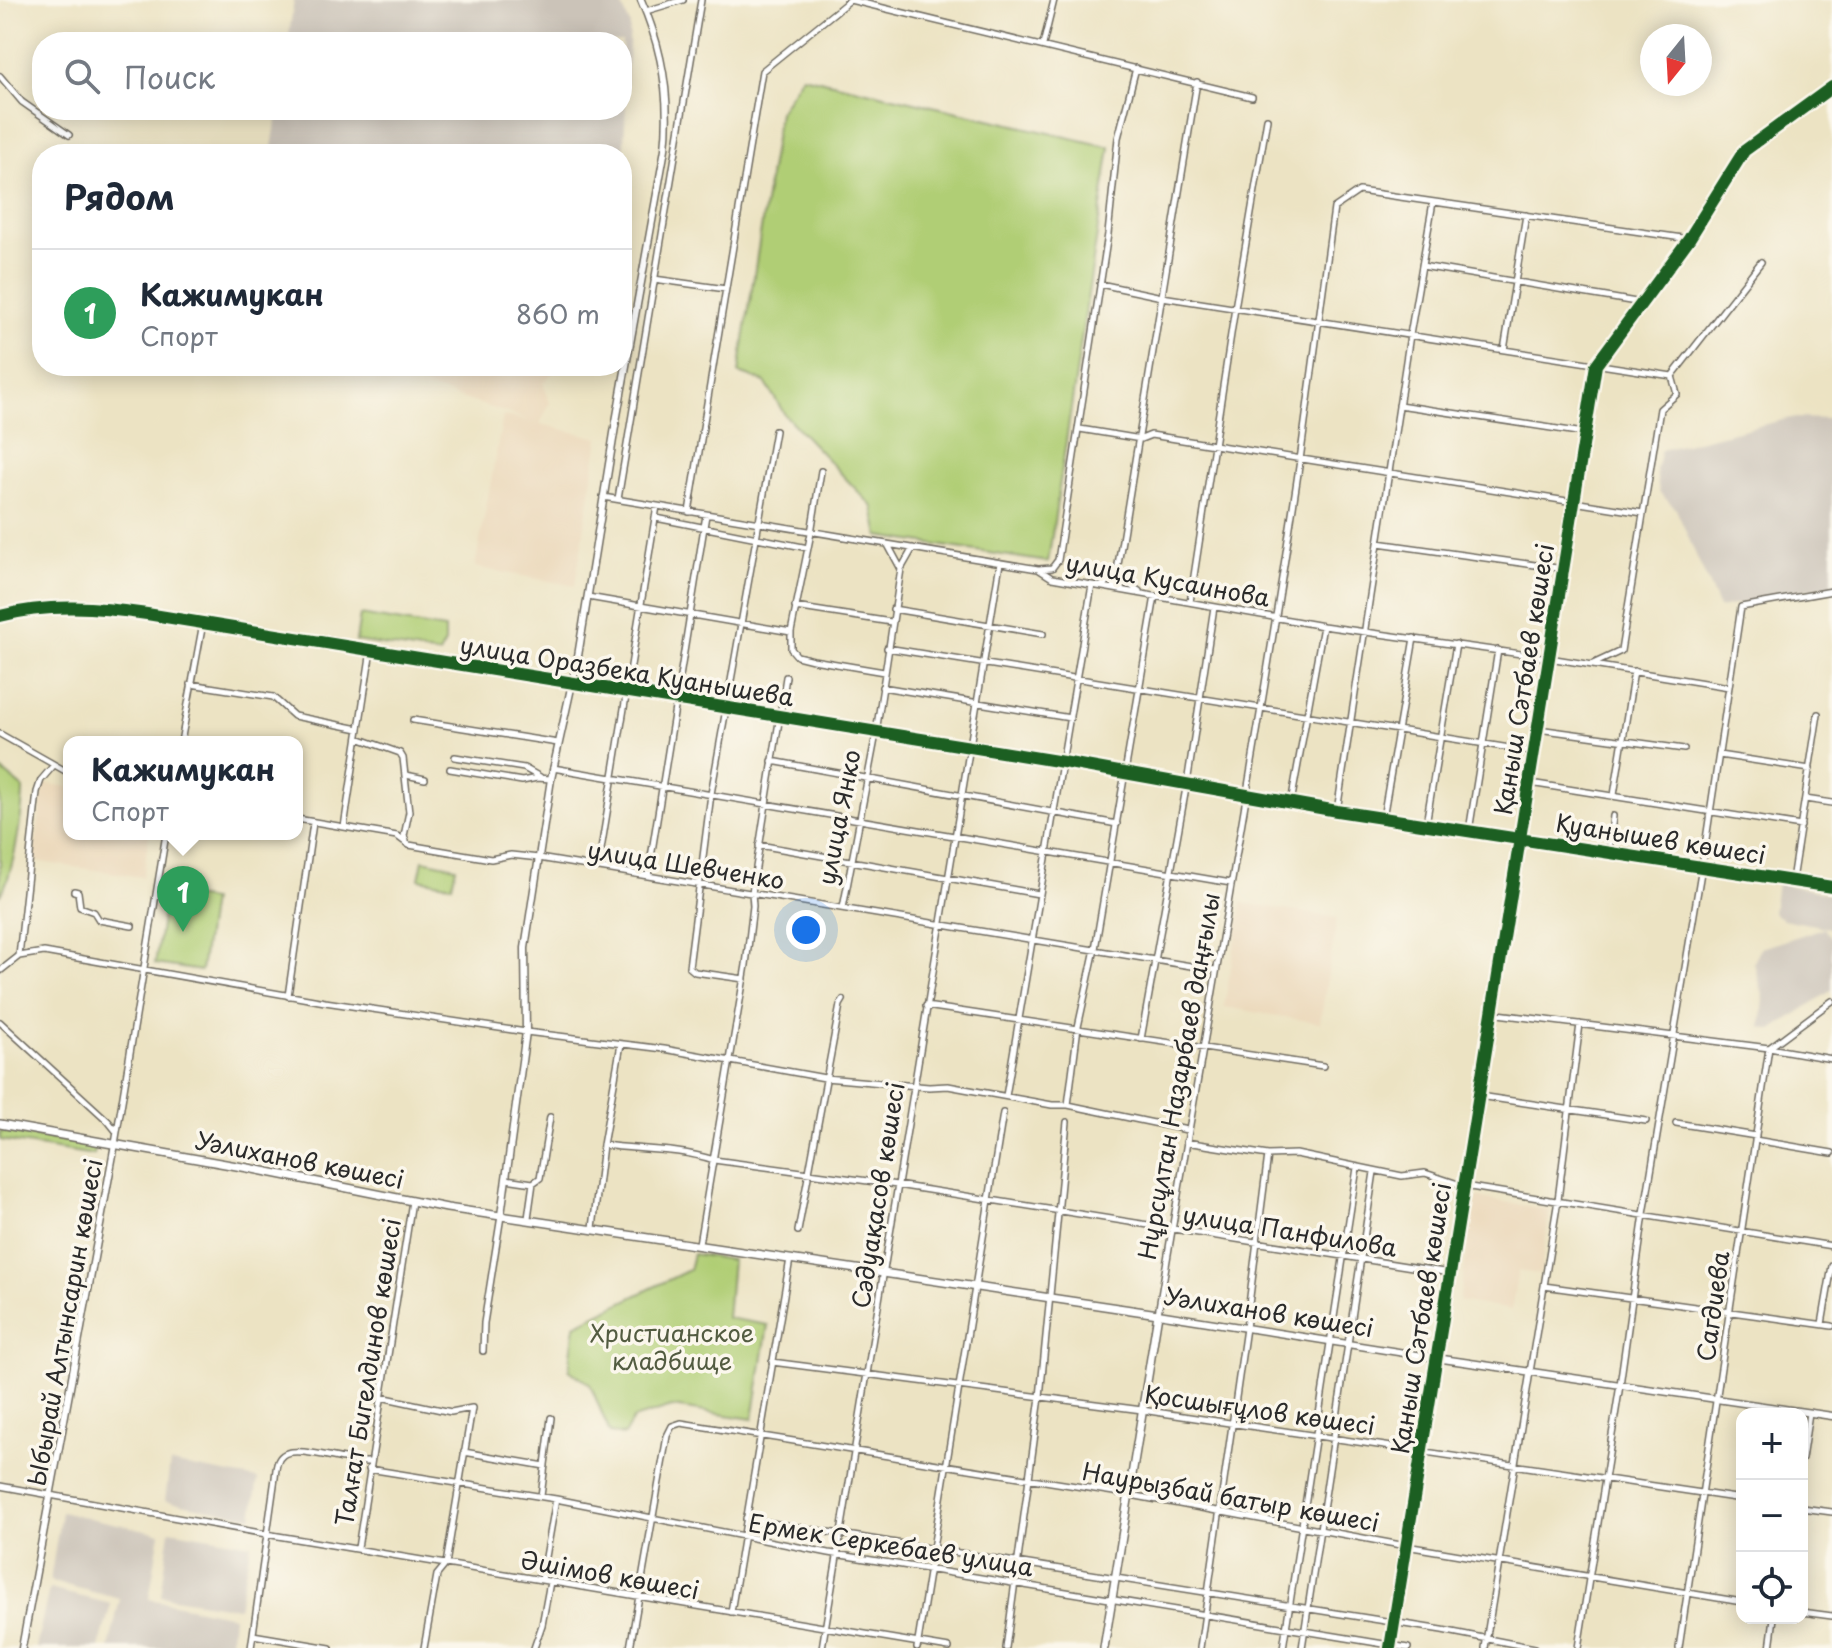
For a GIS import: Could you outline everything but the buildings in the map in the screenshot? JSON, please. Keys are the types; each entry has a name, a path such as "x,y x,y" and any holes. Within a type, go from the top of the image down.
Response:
{"highway":[{"name":"Уәлиханов көшесі","path":"0,1124 412,1201 1158,1314"},
{"path":"501,1214 736,1251"},
{"name":"Нұрсұлтан Назарбаев даңғылы","path":"1104,1648 1158,1314"}],"main road":[{"path":"632,330 667,126 662,62 641,0"},
{"path":"501,1214 526,1032 525,948 551,779 588,597 624,376"},
{"name":"Ыбырай Алтынсарин көшесі","path":"22,1648 115,1144"},
{"name":"Уәлиханов көшесі","path":"1158,1314 1832,1416"}],"street":[{"path":"646,11 683,0"},
{"path":"618,499 701,0"},
{"path":"689,512 762,71 850,0 1252,97"},
{"path":"1043,45 1054,0"},
{"path":"1038,569 1052,568 1058,560 1108,234 1118,138 1136,68"},
{"path":"0,76 32,109"},
{"path":"1114,589 1141,439 1197,82"},
{"name":"Қаныш Сәтбаев көшесі","path":"1390,1647 1596,365 1689,239 1744,151 1832,87"},
{"path":"1190,602 1267,119"},
{"path":"48,120 69,135"},
{"name":"Нұрсұлтан Назарбаев даңғылы","path":"1158,1314 1300,460 1334,208 1359,191 1433,202"},
{"path":"1337,811 1433,202 1689,239"},
{"path":"1504,350 1526,215"},
{"path":"1672,376 1761,262"},
{"path":"1422,266 1642,303"},
{"path":"654,279 726,289"},
{"path":"1100,284 1162,297 1672,376"},
{"path":"639,290 652,292"},
{"path":"1591,664 1621,651 1660,409 1677,394 1672,376"},
{"path":"1399,405 1584,433"},
{"path":"1080,429 1141,439 1151,435 1643,513"},
{"path":"744,979 695,972 689,967 711,794 775,431"},
{"path":"821,471 795,607 791,649 797,656 813,660 884,672"},
{"name":"улица Кусаинова","path":"603,497 1038,569 1052,578 1323,626 1729,687"},
{"path":"598,868 657,506"},
{"path":"648,876 706,515"},
{"path":"656,518 808,548"},
{"path":"1378,543 1564,569"},
{"path":"888,545 901,569"},
{"name":"улица Янко","path":"843,908 876,732 893,609 901,569 913,548"},
{"name":"Сәдуақасов көшесі","path":"822,1648 1000,563"},
{"path":"1100,587 1117,576"},
{"path":"1117,576 1128,586 1146,594"},
{"path":"1006,1096 1092,585"},
{"path":"1578,1648 1741,607 1832,591"},
{"path":"1068,1105 1078,1027 1095,949 1155,596"},
{"path":"588,597 791,632"},
{"name":"улица Оразбека Куанышева","path":"0,616 55,607 109,609 1063,762 1246,795"},
{"path":"795,607 891,622"},
{"path":"1141,1039 1187,783 1214,607"},
{"path":"893,609 1043,634"},
{"path":"182,736 203,623"},
{"path":"1291,803 1323,626"},
{"path":"1383,818 1414,638"},
{"path":"1426,824 1456,644"},
{"path":"887,648 1535,752"},
{"path":"344,827 371,650"},
{"path":"1469,831 1498,650"},
{"path":"1614,795 1634,671"},
{"path":"699,1244 744,979 752,893 786,677"},
{"path":"191,684 273,697 294,716 359,729"},
{"path":"882,687 1070,718"},
{"path":"1792,880 1818,714"},
{"path":"413,720 558,743"},
{"path":"1538,729 1684,749"},
{"path":"0,734 63,770"},
{"path":"358,738 402,755 409,812 404,836 409,845"},
{"path":"1719,755 1810,769"},
{"path":"455,757 524,768 551,779"},
{"path":"772,761 1117,824"},
{"path":"19,956 37,788 54,765"},
{"path":"553,768 1231,883"},
{"path":"450,769 522,781 541,777"},
{"path":"406,775 425,779"},
{"path":"1530,783 1801,826"},
{"name":"Қуанышев көшесі","path":"1246,795 1832,887"},
{"path":"1805,799 1832,803"},
{"path":"1609,852 1613,816"},
{"name":"улица Шевченко","path":"303,820 397,836 409,845 491,859 506,855 539,858 1215,970"},
{"path":"288,996 313,823"},
{"path":"115,1144 165,840"},
{"path":"759,845 1039,894"},
{"path":"74,891 78,892 80,907 94,912 99,920 132,926"},
{"path":"0,971 19,956 44,952 288,996 526,1032 664,1049 825,1078 948,1086 1068,1105 1187,1130"},
{"path":"798,1231 825,1078 843,1000"},
{"path":"1769,1048 1832,1001"},
{"path":"926,1006 1323,1066"},
{"path":"1490,1013 1769,1048 1832,1059"},
{"path":"0,1022 116,1131"},
{"path":"1485,1648 1558,1200 1580,1024"},
{"path":"593,1228 603,1145 621,1044"},
{"name":"Сагдиева","path":"1679,1648 1769,1048"},
{"path":"1479,1096 1646,1121"},
{"path":"918,1645 928,1567 1003,1113"},
{"path":"506,1179 533,1183 540,1178 550,1117"},
{"path":"1006,1648 1031,1479 1067,1122"},
{"path":"1676,1123 1832,1153"},
{"path":"1186,1142 1268,1155 1296,1154 1402,1176 1425,1173 1464,1186 1832,1246"},
{"name":"улица Панфилова","path":"603,1145 642,1150 685,1150 714,1160 897,1185 1450,1273"},
{"path":"1200,1648 1268,1155"},
{"path":"1283,1648 1357,1168"},
{"path":"1302,1648 1374,1172"},
{"path":"528,1218 533,1183"},
{"name":"Талғат Бигелдинов көшесі","path":"358,1548 412,1201"},
{"path":"483,1351 484,1323 501,1214"},
{"path":"731,1612 790,1259"},
{"path":"1822,1324 1832,1266"},
{"path":"1544,1286 1832,1326"},
{"name":"Қосшығұлов көшесі","path":"772,1362 1142,1410 1736,1498"},
{"path":"381,1397 451,1412 472,1408 446,1564 437,1575 424,1648"},
{"path":"1808,1420 1809,1413"},
{"path":"541,1497 551,1418"},
{"name":"Наурызбай батыр көшесі","path":"653,1518 667,1436 675,1424 681,1423 1128,1494 1406,1546 1736,1601"},
{"name":"Ермек Серкебаев улица","path":"266,1534 277,1464 284,1454 298,1451 743,1538 1408,1648"},
{"path":"464,1452 545,1466"},
{"name":"Әшімов көшесі","path":"0,1486 266,1534 949,1648"},
{"path":"542,1580 556,1499"},
{"path":"1808,1509 1832,1512"},
{"path":"630,1648 653,1518"},
{"name":"Ермек Серкебаев улица","path":"746,1519 1535,1648"},
{"path":"251,1648 266,1534"},
{"path":"534,1648 550,1582"},
{"path":"1808,1613 1832,1616"},
{"path":"1770,1648 1773,1624"},
{"path":"253,1635 330,1648"}],"shaded area":[{"path":"294,0 619,0 630,24 630,32 289,32"},
{"path":"276,120 625,120 624,144 273,144"},
{"path":"550,376 543,383 550,403 540,424 599,438 575,586 475,567 503,416 529,420 396,377"},
{"path":"1791,418 1832,419 1832,585 1719,608 1676,509 1659,492 1656,470 1661,450"},
{"path":"44,783 63,786 63,840 148,840 143,877 33,861"},
{"path":"1777,883 1832,894 1832,931 1830,928 1783,919 1773,913"},
{"path":"1242,903 1337,918 1320,1023 1224,1007"},
{"path":"1824,928 1832,940 1832,990 1772,1030 1761,1027 1764,999 1754,962 1761,948"},
{"path":"1476,1197 1550,1210 1540,1274 1518,1271 1511,1310 1459,1301"},
{"path":"170,1463 258,1479 252,1517 165,1501"},
{"path":"61,1512 160,1533 149,1599 233,1616 230,1648 109,1648 120,1599 50,1581"},
{"path":"170,1530 251,1544 238,1608 161,1596"},
{"path":"49,1589 111,1604 99,1648 36,1648"}],"green space":[{"path":"802,76 1110,147 1048,562 879,536 873,507 785,415 765,382 739,373 779,112"},
{"path":"360,615 445,629 445,643 439,654 356,641"},
{"path":"0,769 23,788 13,860 0,895"},
{"path":"423,860 456,867 452,885 419,879"},
{"path":"166,893 211,900 201,971 155,964"},
{"path":"0,1131 89,1145 95,1147 94,1155 0,1140"},
{"name":"Христианское кладбище","path":"693,1254 732,1260 727,1318 768,1325 753,1419 672,1407 633,1419 624,1435 610,1433 590,1384 569,1370 575,1325 689,1270"}],"cycle path":[{"path":"1390,1648 1596,365 1689,239 1744,151 1832,87"},
{"path":"0,616 36,609 74,608 147,614 1063,762 1337,811 1832,887"}],"place":[{"name":"Кажимукан","path":"183,932"}]}
